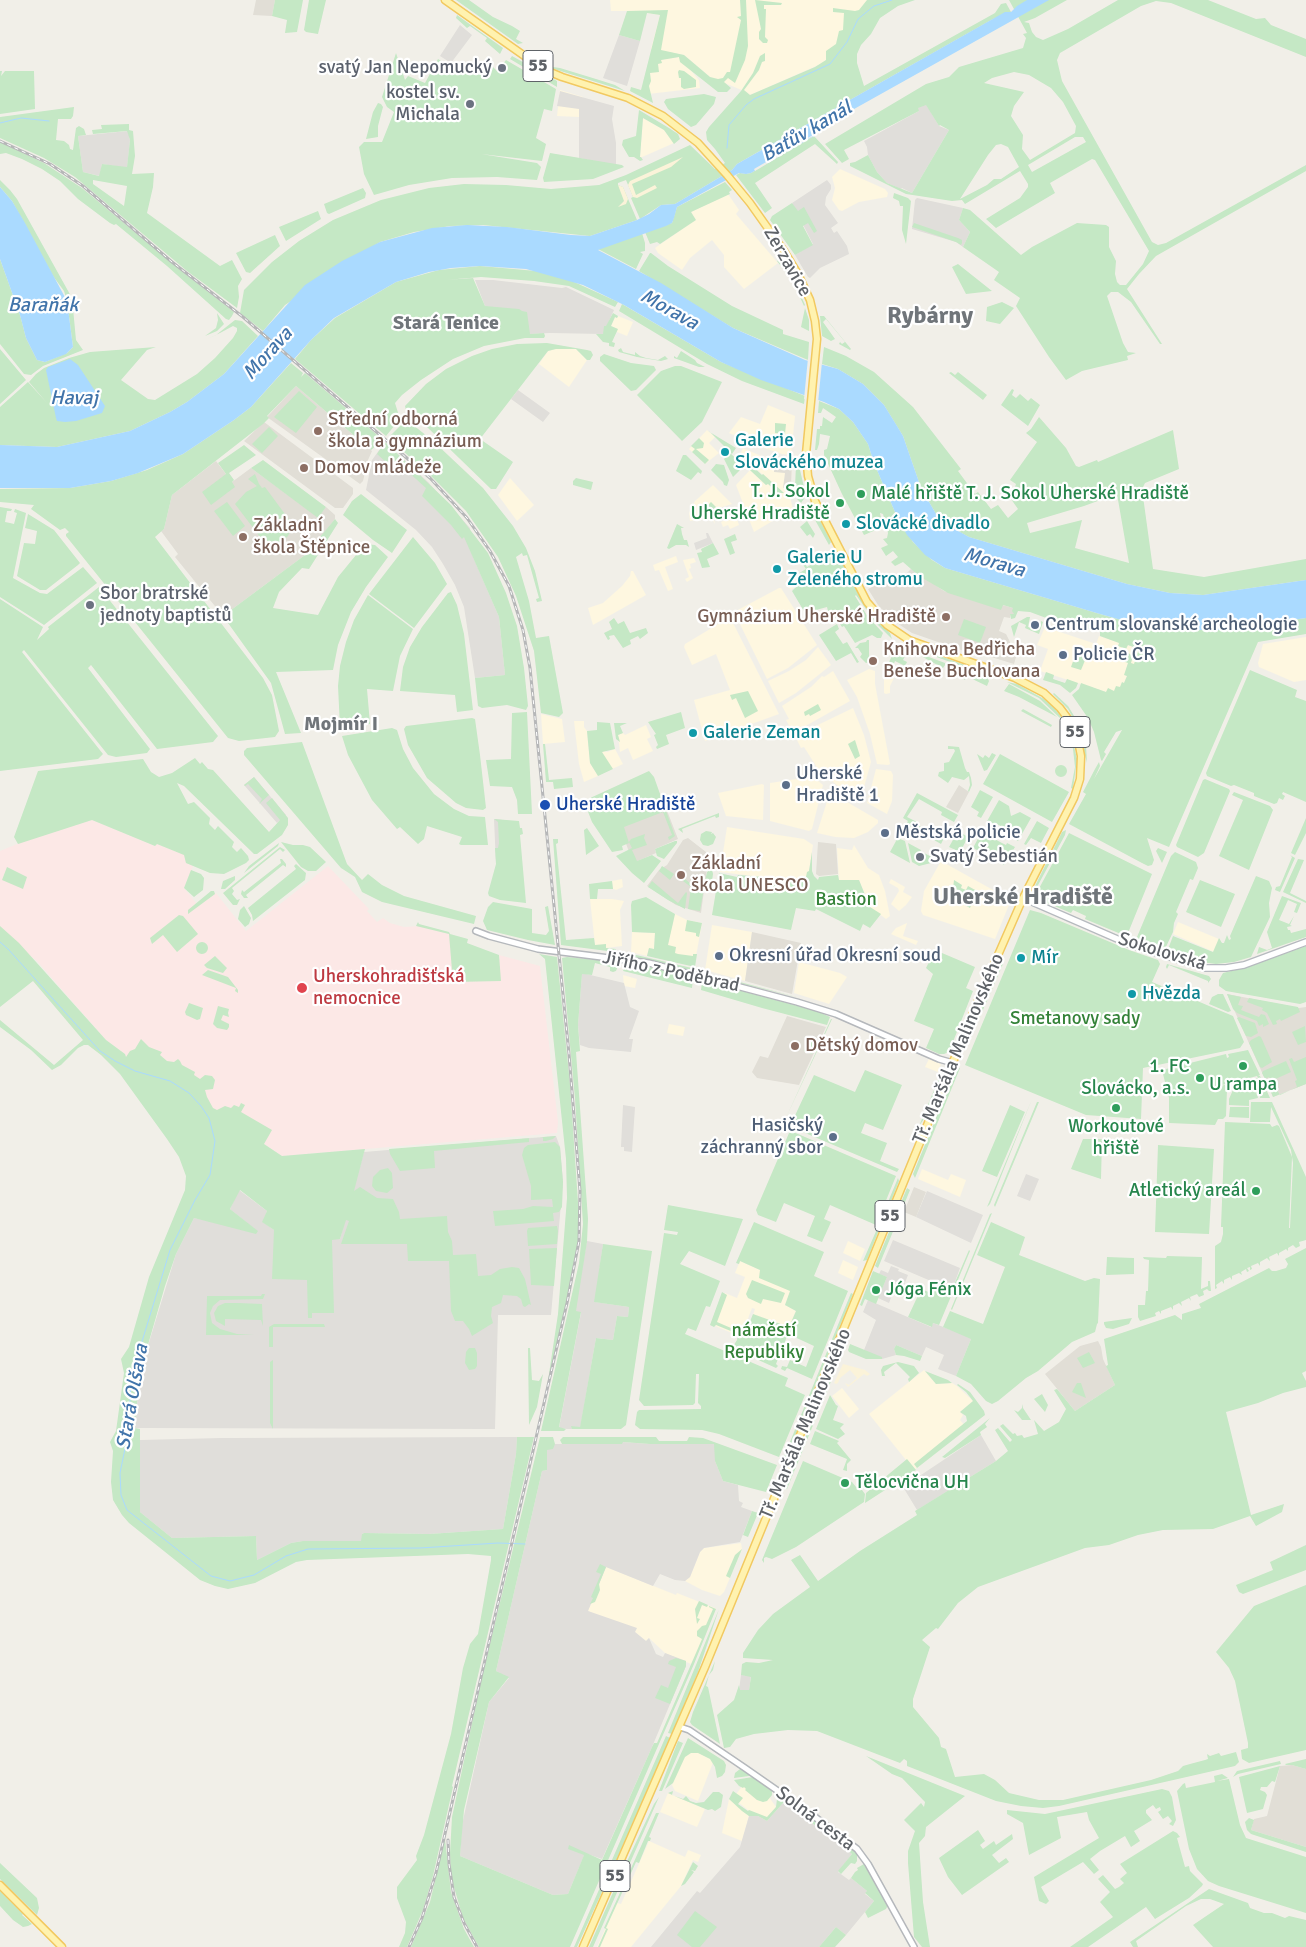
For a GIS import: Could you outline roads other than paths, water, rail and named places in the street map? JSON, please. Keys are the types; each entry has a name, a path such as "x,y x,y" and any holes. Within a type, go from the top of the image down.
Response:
{"main road":[{"name":"Zerzavice","path":"445,0 543,69 628,98 663,116 698,143 720,166 784,251 804,285 816,321 816,347 806,454 808,476 816,501 868,602 880,619 892,630 920,645 1000,672 1033,686 1055,702 1069,720 1076,736 1081,756 1078,788 1023,898"},
{"name":"Sokolovská","path":"1023,898 1131,945 1200,967 1221,968 1239,966 1306,942"},
{"name":"Tř. Maršála Malinovského","path":"583,1947 680,1727 953,1062 1023,898"},
{"path":"0,1885 62,1947"}],"street":[{"name":"Jiřího z Poděbrad","path":"476,931 538,949 637,961 667,967 836,1014 939,1059 953,1062"},
{"name":"Solná cesta","path":"680,1727 688,1730 752,1772 856,1849 871,1870 914,1947"}],"water":[{"path":"1027,0 1049,0 838,118 814,136 751,173 739,173 677,207 672,223 598,250 661,283 733,328 805,360 838,369 863,384 884,405 903,436 921,488 936,514 969,537 1127,584 1170,593 1203,595 1306,580 1306,618 1220,630 1150,628 945,568 925,555 907,535 898,519 874,463 868,444 853,422 839,409 761,380 721,362 624,305 583,285 526,269 480,266 451,268 429,272 396,282 334,318 311,340 251,407 234,420 183,454 138,473 111,481 70,488 0,488 0,445 57,447 130,431 170,412 187,402 224,374 305,285 342,261 380,242 432,228 467,225 507,227 590,236 637,220 661,205 675,204 732,170 737,164 1005,12 1011,12"},
{"name":"Baraňák","path":"0,187 12,201 25,223 67,301 73,347 66,354 45,362 37,360 26,338 0,259"},
{"name":"Havaj","path":"70,359 78,365 105,406 102,413 76,421 57,421 46,370 48,367"}],"waterway":[{"path":"727,148 729,125 746,105 754,99 830,64 847,42 858,19 874,6 892,0"},
{"path":"0,123 21,118 49,121"},
{"name":"Stará Olšava","path":"0,942 100,1051 135,1071 170,1081 189,1093 209,1118 215,1141 210,1175 170,1250 136,1361 131,1383 128,1434 120,1473 121,1495 127,1510 211,1576 230,1581 254,1575 286,1556 308,1549 420,1548 498,1543 525,1544"}],"railway":[{"path":"0,141 50,164 83,186 172,262 243,317 430,478 467,518 490,551 509,586 523,630 530,668 569,1054 580,1191 579,1241 567,1303 436,1873 422,1918 409,1947"},
{"path":"448,1840 449,1864 454,1897 464,1923 477,1947"}],"place":[{"name":"svatý Jan Nepomucký","path":"502,68"},
{"name":"kostel sv. Michala","path":"470,104"},
{"name":"Střední odborná škola a gymnázium","path":"318,431"},
{"name":"Galerie Slováckého muzea","path":"725,452"},
{"name":"Domov mládeže","path":"304,468"},
{"name":"Malé hřiště T. J. Sokol Uherské Hradiště","path":"861,494"},
{"name":"T. J. Sokol Uherské Hradiště","path":"840,503"},
{"name":"Slovácké divadlo","path":"846,524"},
{"name":"Základní škola Štěpnice","path":"243,537"},
{"name":"Galerie U Zeleného stromu","path":"777,569"},
{"name":"Sbor bratrské jednoty baptistů","path":"90,605"},
{"name":"Gymnázium Uherské Hradiště","path":"946,617"},
{"name":"Centrum slovanské archeologie","path":"1035,625"},
{"name":"Policie ČR","path":"1063,655"},
{"name":"Knihovna Bedřicha Beneše Buchlovana","path":"873,661"},
{"name":"Galerie Zeman","path":"693,733"},
{"name":"Uherské Hradiště 1","path":"786,785"},
{"name":"Uherské Hradiště","path":"545,805"},
{"name":"Městská policie","path":"885,833"},
{"name":"Svatý Šebestián","path":"920,857"},
{"name":"Základní škola UNESCO","path":"681,875"},
{"name":"Okresní úřad Okresní soud","path":"719,956"},
{"name":"Mír","path":"1021,958"},
{"name":"Uherskohradišťská nemocnice","path":"302,988"},
{"name":"Hvězda","path":"1132,994"},
{"name":"Dětský domov","path":"795,1046"},
{"name":"U rampa","path":"1243,1066"},
{"name":"1. FC Slovácko, a.s.","path":"1200,1078"},
{"name":"Workoutové hřiště","path":"1116,1108"},
{"name":"Hasičský záchranný sbor","path":"833,1137"},
{"name":"Atletický areál","path":"1256,1191"},
{"name":"Jóga Fénix","path":"876,1290"},
{"name":"Tělocvična UH","path":"845,1483"}],"district":[{"name":"Rybárny","path":"930,317"},
{"name":"Stará Tenice","path":"446,324"},
{"name":"Mojmír I","path":"341,725"},
{"name":"Uherské Hradiště","path":"1023,898"}],"water label":[{"name":"Baťův kanál","path":"807,132"},
{"name":"Morava","path":"669,310"},
{"name":"Morava","path":"268,354"},
{"name":"Morava","path":"994,563"}],"park label":[{"name":"Bastion","path":"846,900"},
{"name":"Smetanovy sady","path":"1075,1019"},
{"name":"náměstí Republiky","path":"764,1342"}]}
